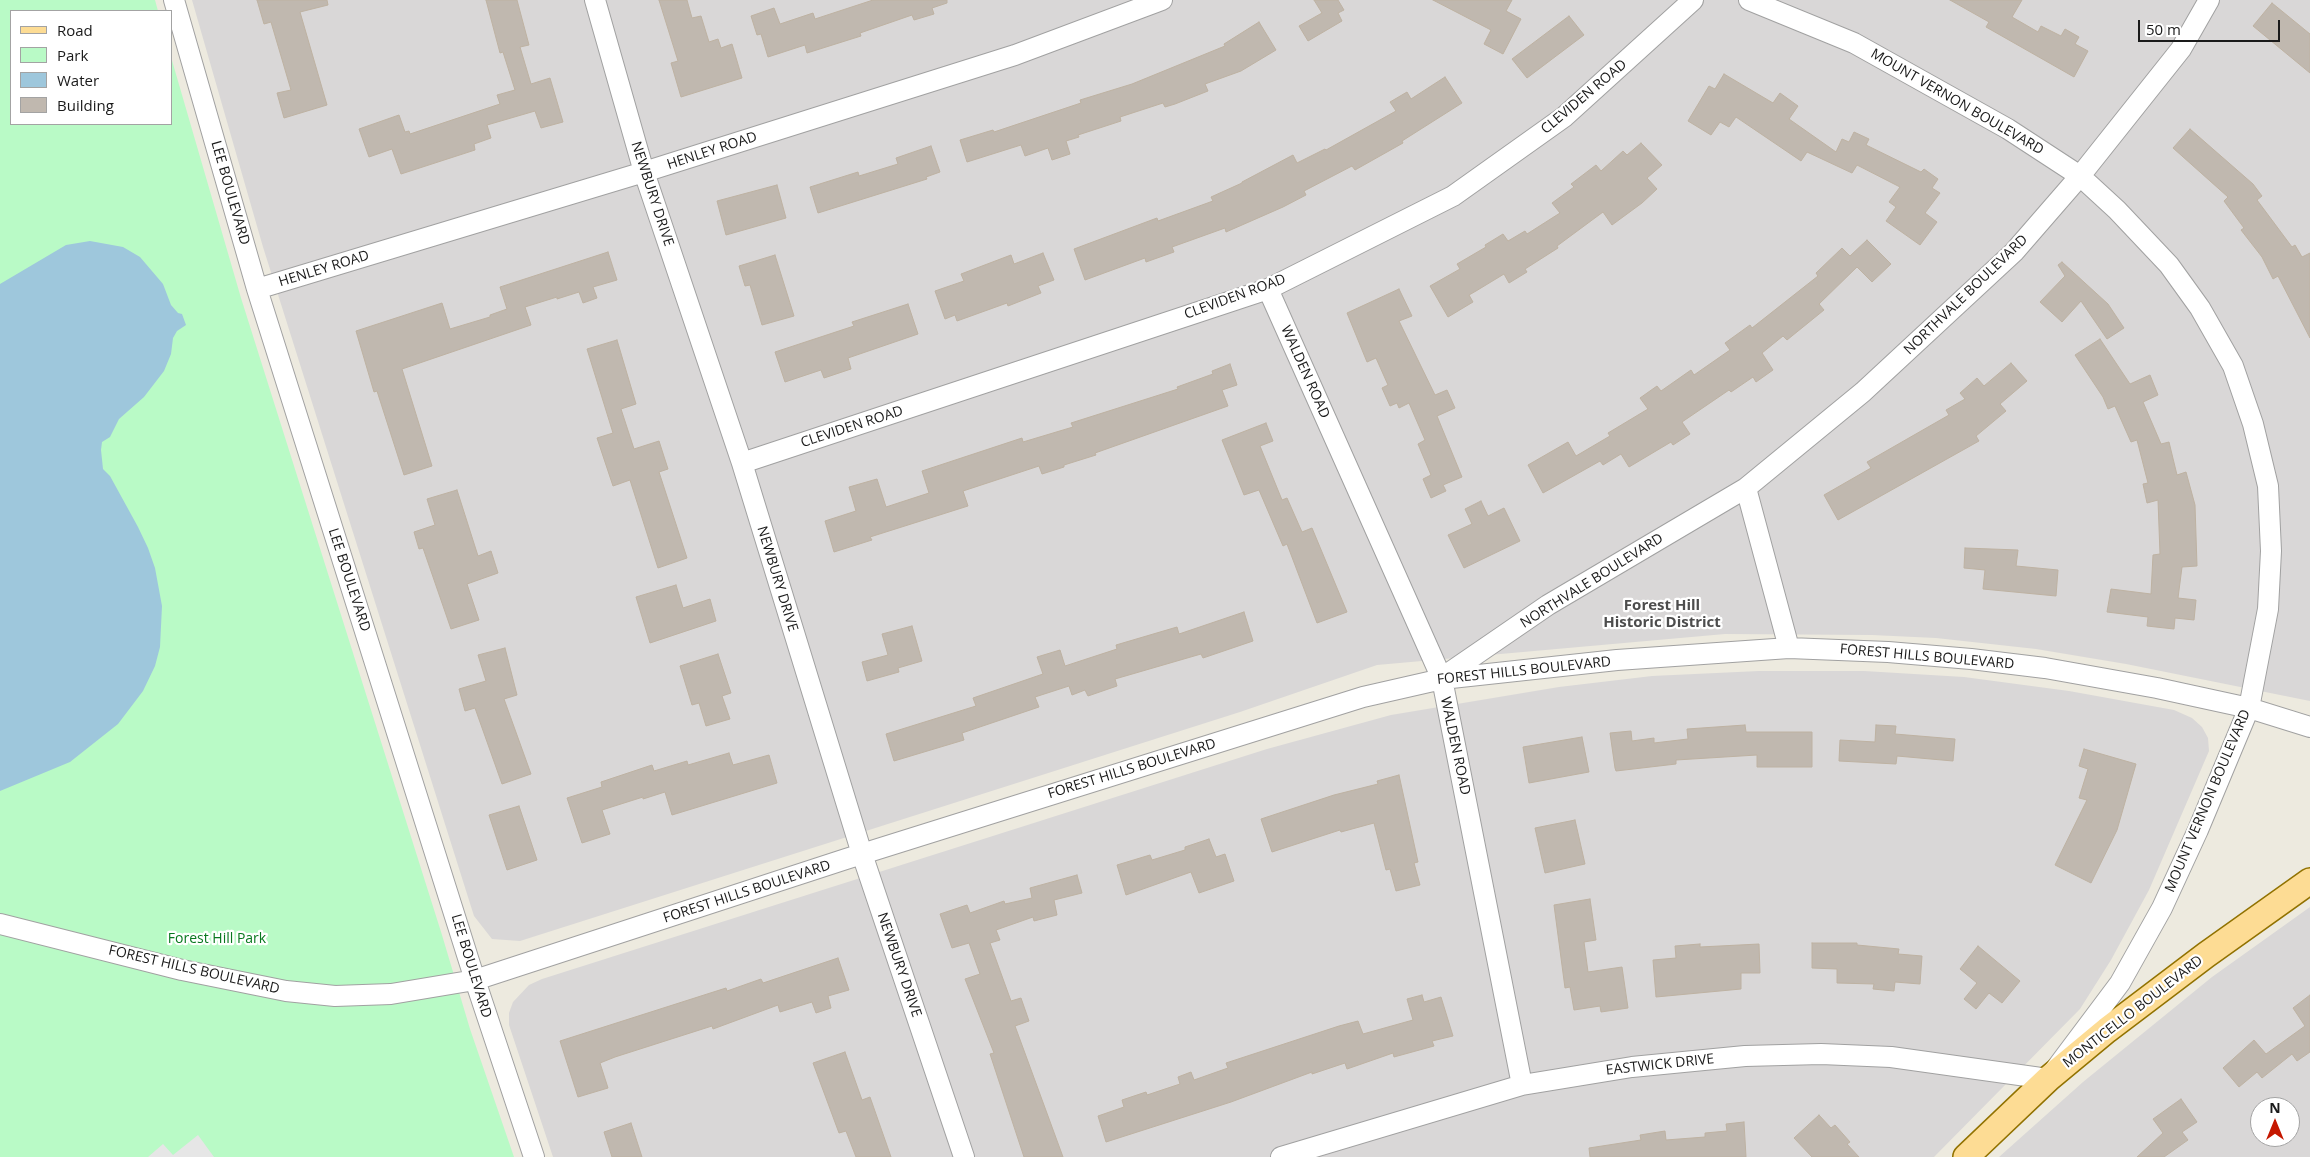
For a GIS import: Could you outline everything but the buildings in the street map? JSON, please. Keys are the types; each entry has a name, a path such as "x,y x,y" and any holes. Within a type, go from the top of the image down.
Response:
{"main road":[{"name":"MONTICELLO BOULEVARD","path":"1966,1157 2048,1079 2130,1013 2206,955 2310,881"}],"street":[{"name":"LEE BOULEVARD","path":"174,0 257,289 475,980 534,1157"},
{"name":"NEWBURY DRIVE","path":"595,0 644,172 742,463 862,854 964,1157"},
{"name":"HENLEY ROAD","path":"257,289 644,172 1015,55 1162,0"},
{"name":"CLEVIDEN ROAD","path":"742,463 1268,289 1453,196 1564,117 1693,0"},
{"name":"MOUNT VERNON BOULEVARD","path":"1749,0 1854,43 2008,129 2080,176 2117,210 2169,265 2200,308 2233,366 2253,424 2268,486 2271,552 2268,608 2249,708 2198,830 2162,908 2120,982 2048,1079"},
{"name":"NORTHVALE BOULEVARD","path":"1442,679 1548,605 1746,488 1863,392 2014,252 2080,176 2181,49 2209,0"},
{"name":"WALDEN ROAD","path":"1268,289 1442,679 1522,1085"},
{"path":"1746,488 1789,648"},
{"name":"FOREST HILLS BOULEVARD","path":"0,924 182,970 286,991 335,996 391,994 475,980 862,854 1363,697 1442,679 1617,660 1789,648 1898,653 2036,667 2157,688 2249,708 2310,726"},
{"name":"FOREST HILLS BOULEVARD","path":"2286,720 2310,719"},
{"name":"EASTWICK DRIVE","path":"1281,1157 1522,1085 1632,1067 1745,1056 1820,1054 1918,1060 2048,1079"}],"shaded area":[{"path":"192,0 2310,0 2310,701 2126,664 2036,649 1936,638 1872,635 1725,634 1377,665 1240,712 520,941 492,939 474,916 263,247"},
{"path":"1759,671 1864,671 1964,677 2069,691 2174,710 2192,718 2202,727 2208,738 2209,751 2149,890 2111,960 2080,1009 1934,1157 553,1157 509,1025 509,1013 513,1002 529,985 542,979 1267,749 1391,715 1559,687 1652,676"},
{"path":"2310,907 2310,1157 1999,1157 2083,1082 2212,977"},
{"path":"198,1135 214,1157 148,1157 163,1144 173,1155"}],"green space":[{"name":"Forest Hill Park","path":"0,0 155,0 158,10 10,10 10,125 172,125 172,60 241,298 470,1029 514,1157 0,1157"}],"water":[{"path":"90,241 123,247 140,257 163,284 171,305 178,313 182,314 186,325 177,331 173,338 171,354 164,371 144,397 119,419 110,437 102,442 101,450 103,469 110,476 138,527 155,568 162,606 160,647 155,666 143,691 118,724 70,762 0,791 0,284 66,245"}],"district":[{"name":"Forest Hill Historic District","path":"1662,614"}]}
